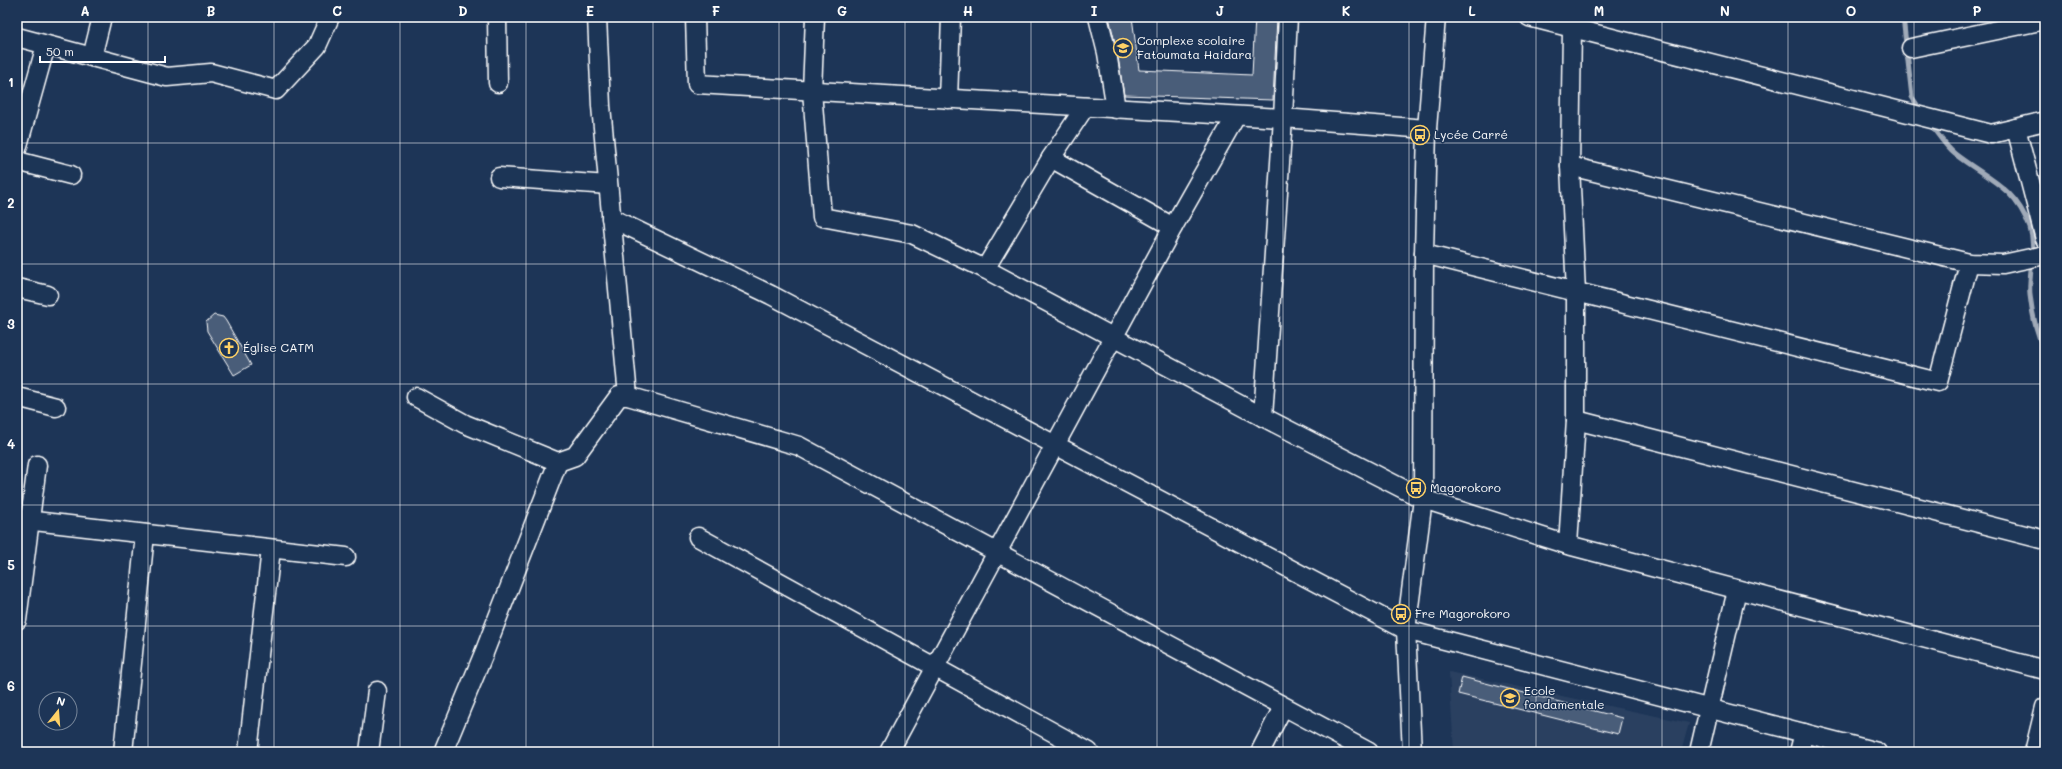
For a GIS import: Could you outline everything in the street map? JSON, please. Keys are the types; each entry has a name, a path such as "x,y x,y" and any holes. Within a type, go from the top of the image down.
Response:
{"street":[{"path":"92,57 102,17"},
{"path":"17,37 167,77 212,73 276,90 317,46 330,17"},
{"path":"497,17 498,83"},
{"path":"597,17 600,106 628,396"},
{"path":"695,17 697,84 948,100 1283,118 1427,129"},
{"path":"815,17 812,91 822,217 912,234 985,268 1263,417 1423,499 1568,545 2045,670"},
{"path":"948,100 951,17"},
{"path":"1098,17 1107,52 1116,109"},
{"path":"1263,417 1283,118 1288,17"},
{"path":"1412,752 1406,630 1423,499 1424,254 1427,129 1436,17"},
{"path":"1529,17 1991,134 2045,121"},
{"path":"1911,48 2045,20"},
{"path":"1568,545 1576,420 1576,292 1570,166 1572,28"},
{"path":"17,149 46,45"},
{"path":"985,268 1051,158 1085,107"},
{"path":"890,752 934,667 1173,226 1236,116"},
{"path":"1570,166 1969,263 2003,264 2045,250 2016,128"},
{"path":"1051,158 1173,226"},
{"path":"17,161 71,175"},
{"path":"499,177 608,185"},
{"path":"611,218 771,295 1406,630 1877,752"},
{"path":"1424,254 1938,382 1969,263"},
{"path":"17,288 48,295"},
{"path":"416,397 465,424 558,462 575,456 619,396 628,396 799,446 1369,752"},
{"path":"17,397 56,407"},
{"path":"1576,420 2045,540"},
{"path":"443,752 484,653 558,462"},
{"path":"17,620 23,519 37,465"},
{"path":"23,519 346,557"},
{"path":"123,752 145,534"},
{"path":"698,537 1089,752"},
{"path":"248,752 271,549"},
{"path":"1699,752 1738,590"},
{"path":"369,752 377,691"},
{"path":"1260,752 1283,707"},
{"path":"2034,752 2045,708"},
{"path":"1800,752 1804,733"}],"shaded area":[{"name":"Ecole fondamentale","path":"1449,672 1689,723 1681,752 1454,752"}],"building":[{"name":"Complexe scolaire Fatoumata Haidara","path":"1109,17 1132,17 1139,70 1252,75 1255,17 1277,17 1273,100 1124,95 1117,51"},
{"name":"Église CATM","path":"214,315 223,317 226,321 251,365 234,375 207,331 206,322"},
{"path":"1462,677 1622,718 1618,734 1458,694"}],"waterway":[{"path":"1903,17 1912,97 1921,111"},
{"path":"1930,124 1952,151 1999,185 2016,202 2024,214 2030,228 2033,245 2030,287 2031,302 2037,331 2045,351"}],"place":[{"name":"Complexe scolaire Fatoumata Haidara","path":"1123,48"},
{"name":"Lycée Carré","path":"1420,135"},
{"name":"Église CATM","path":"229,348"},
{"name":"Magorokoro","path":"1416,488"},
{"name":"Fre Magorokoro","path":"1401,614"},
{"name":"Ecole fondamentale","path":"1510,698"}]}
